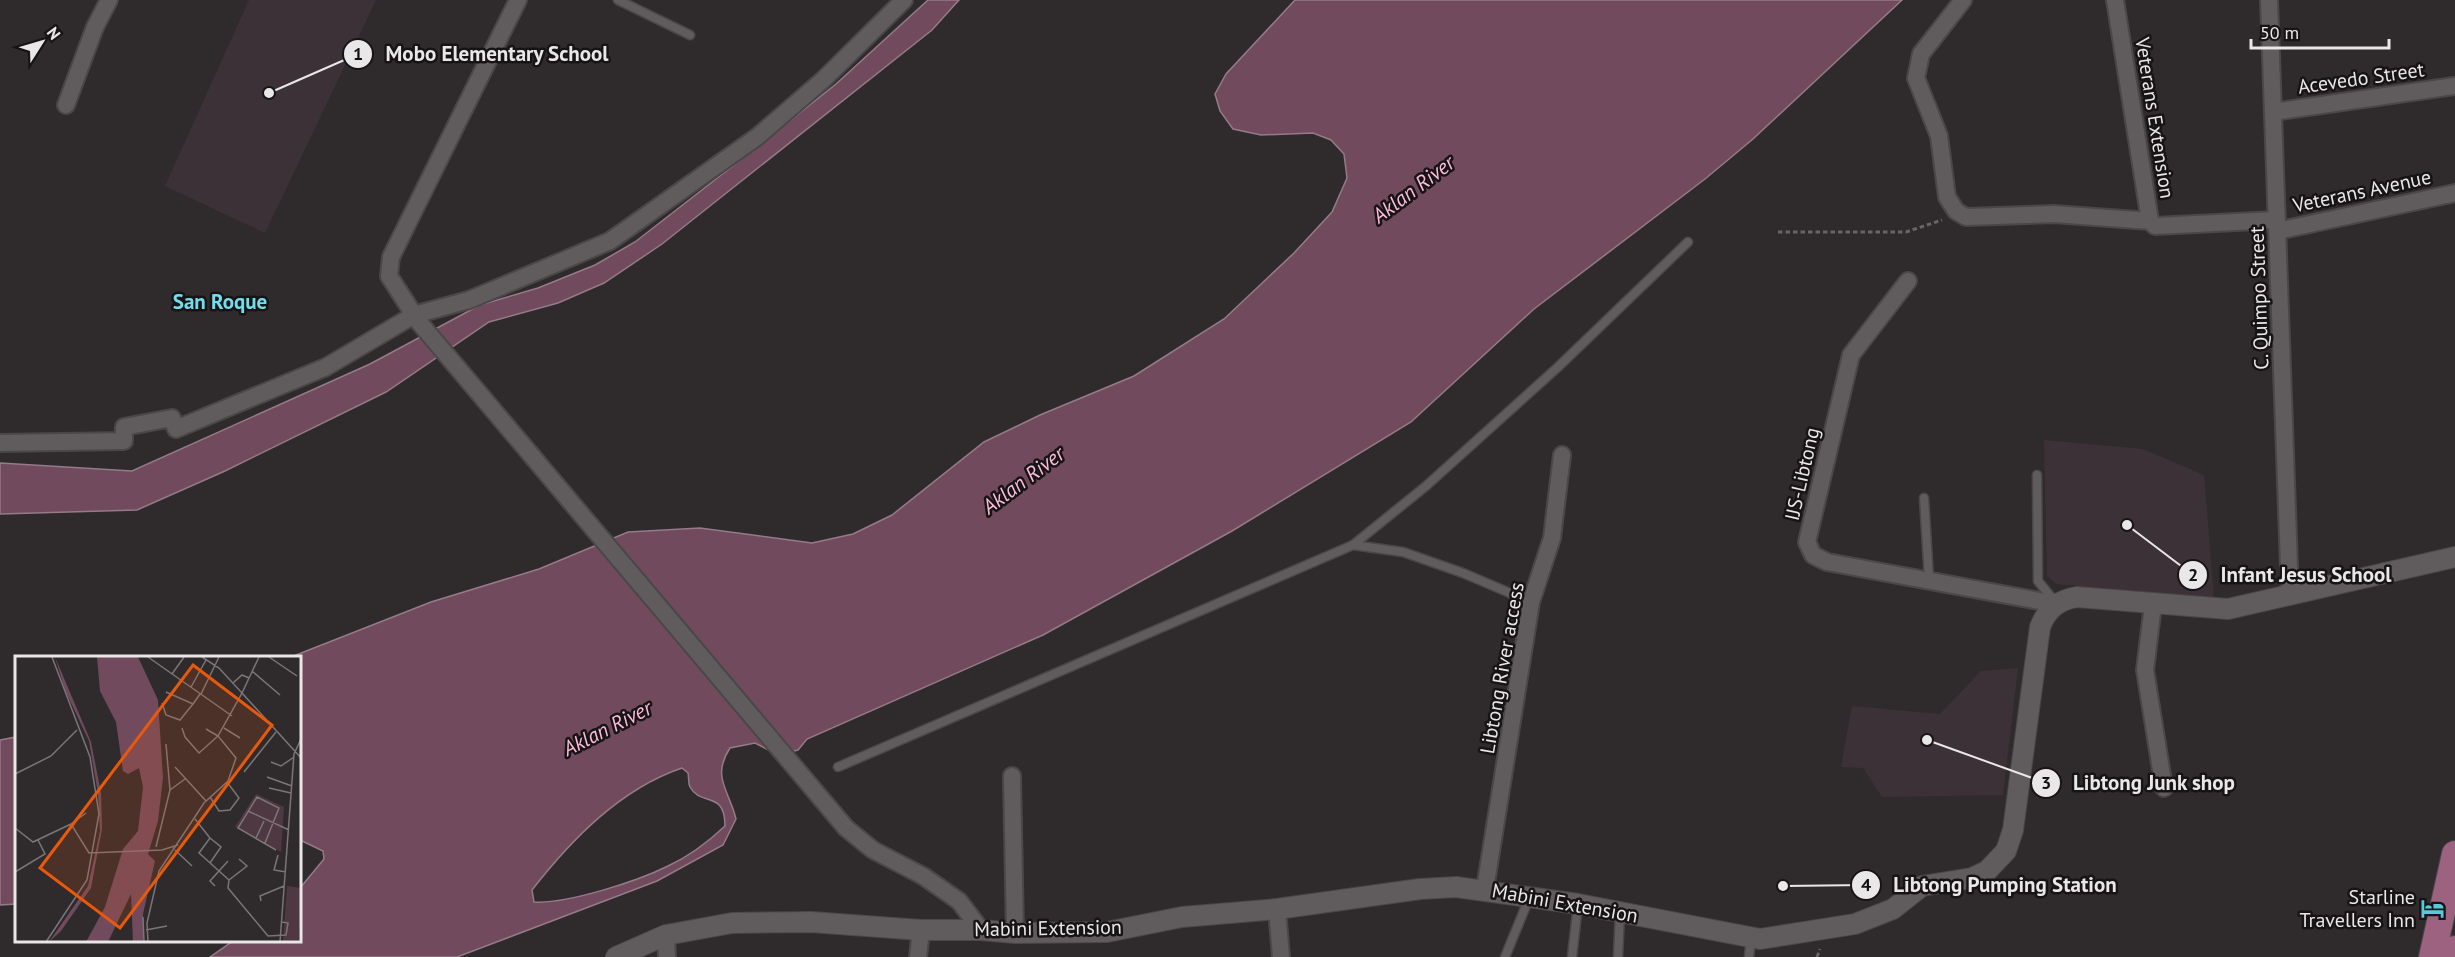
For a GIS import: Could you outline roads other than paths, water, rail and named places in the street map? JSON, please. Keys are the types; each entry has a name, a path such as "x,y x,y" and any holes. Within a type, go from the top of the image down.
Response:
{"main road":[{"path":"2432,957 2455,854"},
{"path":"2453,957 2455,949"}],"street":[{"path":"66,105 95,27 109,0"},
{"path":"518,0 391,257 388,276 416,318 855,835 873,850 923,876 959,901 981,930"},
{"path":"0,443 124,441 124,427 172,418 176,429 326,367 416,318 469,300 610,242 757,137 823,81 904,0"},
{"path":"1963,0 1921,54 1916,78 1939,136 1947,197 1956,211 1966,217 2054,214 2150,221"},
{"name":"Veterans Extension","path":"2115,0 2150,221 2155,226 2277,226"},
{"name":"C. Quimpo Street","path":"2270,0 2290,595"},
{"name":"Acevedo Street","path":"2273,112 2455,86"},
{"name":"Veterans Avenue","path":"2277,226 2455,193"},
{"name":"IJS-Libtong","path":"1908,281 1851,355 1807,542 1813,555 1827,562 2056,604"},
{"name":"Libtong River access","path":"1485,889 1531,602 1552,538 1562,455"},
{"path":"2056,604 2077,597 2153,605 2228,609 2455,557"},
{"name":"Mabini Extension","path":"616,957 666,935 732,923 811,922 921,930 981,930 1015,933 1107,932 1182,917 1277,909 1420,889 1485,889 1578,904 1760,939 1855,924 1893,909 1922,886 1972,878 1998,863 2006,851 2013,830 2040,627 2044,617 2056,604"},
{"path":"2153,605 2145,670 2163,788"},
{"path":"1012,776 1015,933"},
{"path":"1277,909 1281,957"},
{"path":"918,957 921,930"},
{"path":"666,935 667,957"}],"lane":[{"path":"618,0 690,35"},
{"path":"838,767 1353,545 1426,486 1558,367 1688,242"},
{"path":"2037,475 2038,581 2056,604"},
{"path":"1924,498 1929,579"},
{"path":"1353,545 1403,552 1463,573 1531,602"},
{"path":"1504,957 1530,896"},
{"path":"1572,957 1578,904"},
{"path":"1618,957 1620,912"},
{"path":"1749,957 1751,937"}],"water":[{"path":"928,0 959,0 932,30 662,244 604,283 558,303 489,322 386,392 225,471 137,510 0,514 0,463 132,471 370,364 480,305 538,288 595,265 635,242 836,84"},
{"name":"Aklan River","path":"1295,0 1902,0 1753,139 1705,179 1534,309 1411,422 1232,531 1043,635 807,739 798,750 778,755 755,743 730,748 722,767 722,776 736,819 723,845 657,881 457,957 210,957 232,942 302,942 302,886 324,859 323,851 302,841 302,656 294,656 431,602 539,569 628,532 700,528 812,543 853,534 892,515 984,442 1040,415 1134,376 1224,319 1294,253 1332,212 1347,178 1344,154 1331,140 1313,133 1261,135 1233,129 1220,111 1215,94 1226,74","holes":["682,768 688,773 689,785 695,793 712,800 721,808 725,826 712,838 684,858 639,878 583,895 548,902 534,902 532,890 563,853 598,818 638,789"]},
{"path":"15,737 15,904 0,905 0,740"}],"place":[{"name":"Mobo Elementary School","path":"269,93"},
{"name":"Infant Jesus School","path":"2127,525"},
{"name":"Libtong Junk shop","path":"1927,740"},
{"name":"Libtong Pumping Station","path":"1783,886"},
{"name":"Starline Travellers Inn","path":"2433,908"}],"district":[{"name":"San Roque","path":"220,301"}]}
